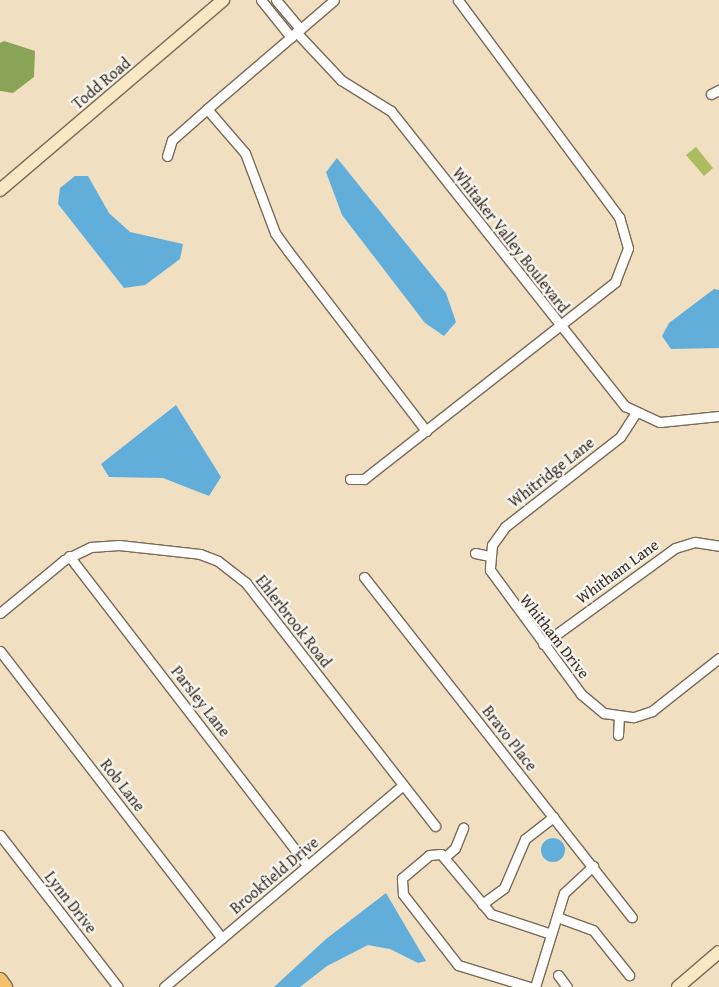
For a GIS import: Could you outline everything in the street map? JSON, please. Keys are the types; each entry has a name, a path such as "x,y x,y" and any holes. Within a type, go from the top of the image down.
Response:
{"main road":[{"path":"0,980 5,987"}],"street":[{"name":"Todd Road","path":"0,190 223,0"},
{"name":"Whitaker Valley Boulevard","path":"261,0 341,80 391,111 560,327 635,414"},
{"name":"Whitaker Valley Boulevard","path":"276,0 296,33"},
{"path":"167,156 172,140 334,0"},
{"path":"350,479 364,479 615,282 628,248 626,230 458,0"},
{"path":"207,109 245,153 275,232 426,430"},
{"path":"635,414 664,422 719,416"},
{"name":"Whitridge Lane","path":"489,556 505,527 620,437 635,414"},
{"name":"Whitham Lane","path":"543,644 675,548 695,542 717,545"},
{"name":"Ehlerbrook Road","path":"0,613 69,556 91,547 115,545 200,554 228,567 435,826"},
{"path":"475,553 489,556"},
{"name":"Parsley Lane","path":"69,556 308,866"},
{"name":"Whitham Drive","path":"489,556 490,570 499,587 581,694 604,713 619,717"},
{"name":"Bravo Place","path":"364,577 632,917"},
{"name":"Rob Lane","path":"0,651 222,938"},
{"path":"618,735 619,717 652,711 719,658"},
{"name":"Brookfield Drive","path":"164,987 404,785"},
{"path":"482,904 504,888 525,839 554,817"},
{"path":"463,828 455,848 445,856 429,855 402,878 402,891 456,963 515,986 530,987"},
{"name":"Lynn Drive","path":"0,835 118,987"},
{"path":"445,856 482,904 494,916 551,934"},
{"path":"535,987 564,893 593,866"},
{"path":"557,917 593,930 630,975"},
{"path":"678,987 719,952"},
{"path":"558,975 567,987"}],"green space":[{"path":"4,41 35,51 34,77 13,93 0,91 0,43"},
{"path":"696,147 713,168 704,176 686,155"}],"water":[{"path":"337,158 446,293 456,322 444,336 425,323 342,215 326,172"},
{"path":"75,176 88,176 109,213 130,232 183,244 180,259 145,285 124,288 58,204 60,188"},
{"path":"714,289 719,290 719,348 671,349 662,336 669,323"},
{"path":"176,405 221,477 209,496 163,478 109,477 101,464"},
{"path":"553,838 562,841 565,850 562,859 553,862 544,859 541,850 544,841"},
{"path":"386,893 426,961 418,963 390,949 368,945 327,966 300,987 274,987 326,939"}]}
